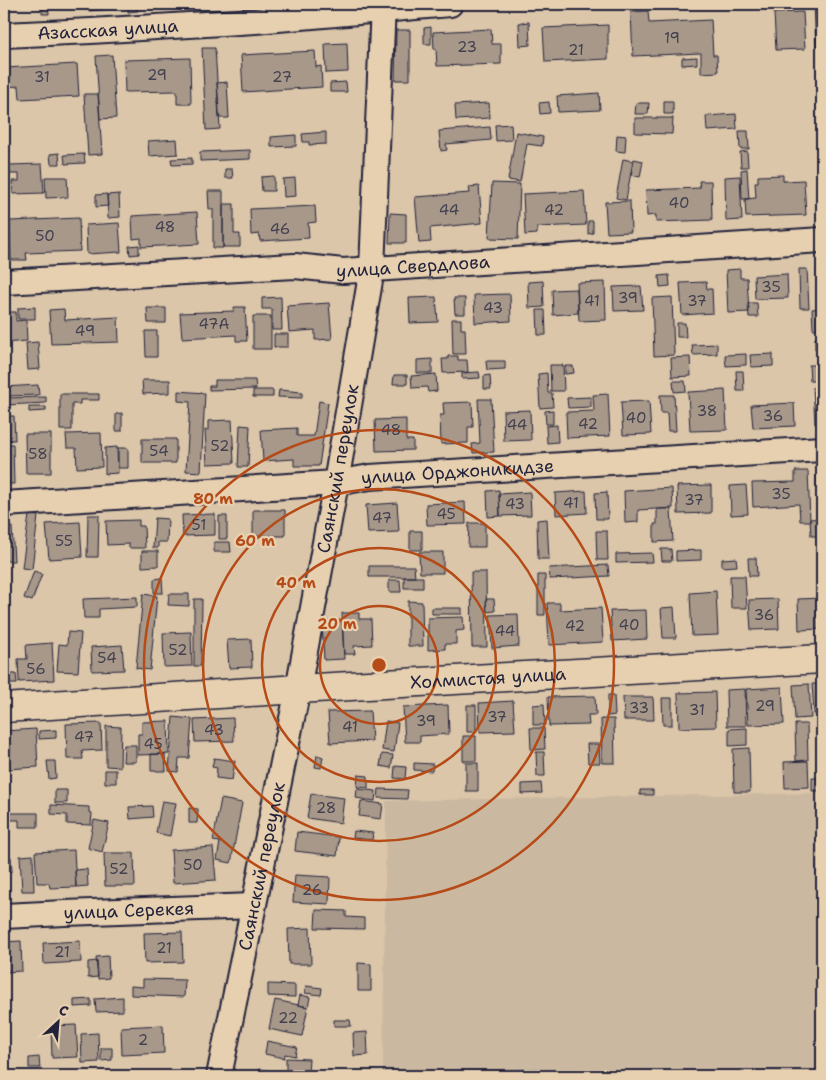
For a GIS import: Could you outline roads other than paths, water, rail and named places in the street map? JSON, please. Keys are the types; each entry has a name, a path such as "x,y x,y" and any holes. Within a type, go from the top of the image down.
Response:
{"street":[{"name":"Азасская улица","path":"4,35 91,32 255,21 383,6 450,4"},
{"name":"Саянский переулок","path":"219,1076 298,689 336,483 372,269 383,6"},
{"name":"улица Свердлова","path":"4,282 295,266 343,271 822,240"},
{"name":"улица Орджоникидзе","path":"4,504 336,483 370,477 822,449"},
{"name":"Холмистая улица","path":"4,708 822,659"},
{"name":"улица Серекея","path":"4,916 253,906"}]}
